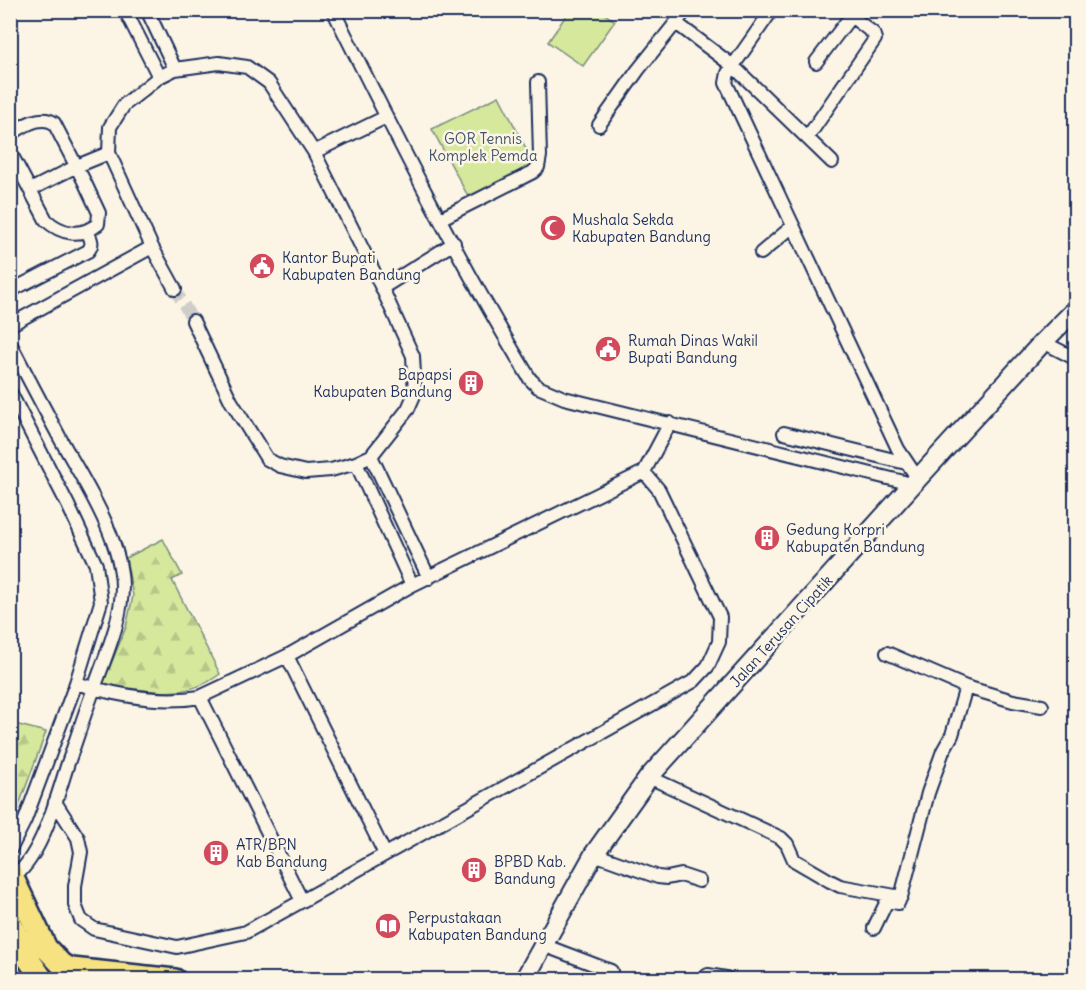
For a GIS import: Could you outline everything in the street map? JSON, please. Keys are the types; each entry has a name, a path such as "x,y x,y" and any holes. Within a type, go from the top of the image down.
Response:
{"highway":[{"path":"12,877 46,948 62,965 72,969 175,980"},
{"path":"10,922 29,960 43,980"}],"main road":[{"name":"Jalan Terusan Cipatik","path":"524,980 594,854 649,777 915,482 1076,309"}],"street":[{"path":"125,10 159,77"},
{"path":"147,10 175,69"},
{"path":"333,10 386,117 499,328 530,379 538,387 564,398 904,482 915,482 726,83 726,76 772,10"},
{"path":"599,125 631,79 687,10"},
{"path":"807,138 874,39 873,33 853,14 816,62"},
{"path":"675,24 733,66 832,162"},
{"path":"175,290 152,247 109,153 110,127 124,105 159,77 175,69 219,63 246,67 269,83 314,152 413,356 415,393 408,409 371,456 331,470 306,472 280,466 267,459 231,401 193,321"},
{"path":"440,219 533,172 538,167 540,156 538,82"},
{"path":"314,152 386,117"},
{"path":"10,135 39,119 48,119 58,128 99,213 98,224 87,231 69,233 52,226 46,220 10,152"},
{"path":"30,190 109,153"},
{"path":"761,253 793,226"},
{"path":"10,291 88,251 92,241 87,231"},
{"path":"382,288 454,243"},
{"path":"10,325 152,247"},
{"path":"1043,342 1076,359"},
{"path":"10,343 100,513 113,544 122,587 119,614 55,802 36,848 12,877"},
{"path":"10,392 96,565 101,603 76,683 25,820 10,850"},
{"path":"76,683 156,699 184,700 200,697 286,656 412,585 644,472 670,423"},
{"path":"784,433 906,463"},
{"path":"371,456 429,578"},
{"path":"356,463 412,585"},
{"path":"55,802 78,838 81,852 75,886 75,905 81,920 94,930 177,947 246,932 302,902 694,681 708,666 719,642 720,617 659,490 644,472"},
{"path":"886,652 966,687 1042,706"},
{"path":"286,656 385,854"},
{"path":"874,928 886,902 898,903 901,897 928,793 952,735 966,687"},
{"path":"200,697 302,902"},
{"path":"649,777 781,838 787,844 794,860 840,886 901,897"},
{"path":"594,854 658,877 667,878 681,874 699,881"},
{"path":"543,945 610,971"},
{"path":"701,980 708,975 726,978"}],"green space":[{"path":"569,11 600,11 615,21 583,66 548,42"},
{"name":"GOR Tennis Komplek Pemda","path":"499,96 534,164 469,198 432,129"},
{"path":"163,539 182,575 172,580 220,674 206,683 178,691 149,691 103,684 126,627 133,596 126,558"},
{"path":"10,723 46,732 11,827"}],"tunnel":[{"path":"175,289 193,321"}],"place":[{"name":"Mushala Sekda Kabupaten Bandung","path":"553,228"},
{"name":"Kantor Bupati Kabupaten Bandung","path":"262,266"},
{"name":"Rumah Dinas Wakil Bupati Bandung","path":"608,349"},
{"name":"Bapapsi Kabupaten Bandung","path":"471,383"},
{"name":"Gedung Korpri Kabupaten Bandung","path":"767,538"},
{"name":"ATR/BPN Kab Bandung","path":"216,853"},
{"name":"BPBD Kab. Bandung","path":"474,870"},
{"name":"Perpustakaan Kabupaten Bandung","path":"388,926"}]}
